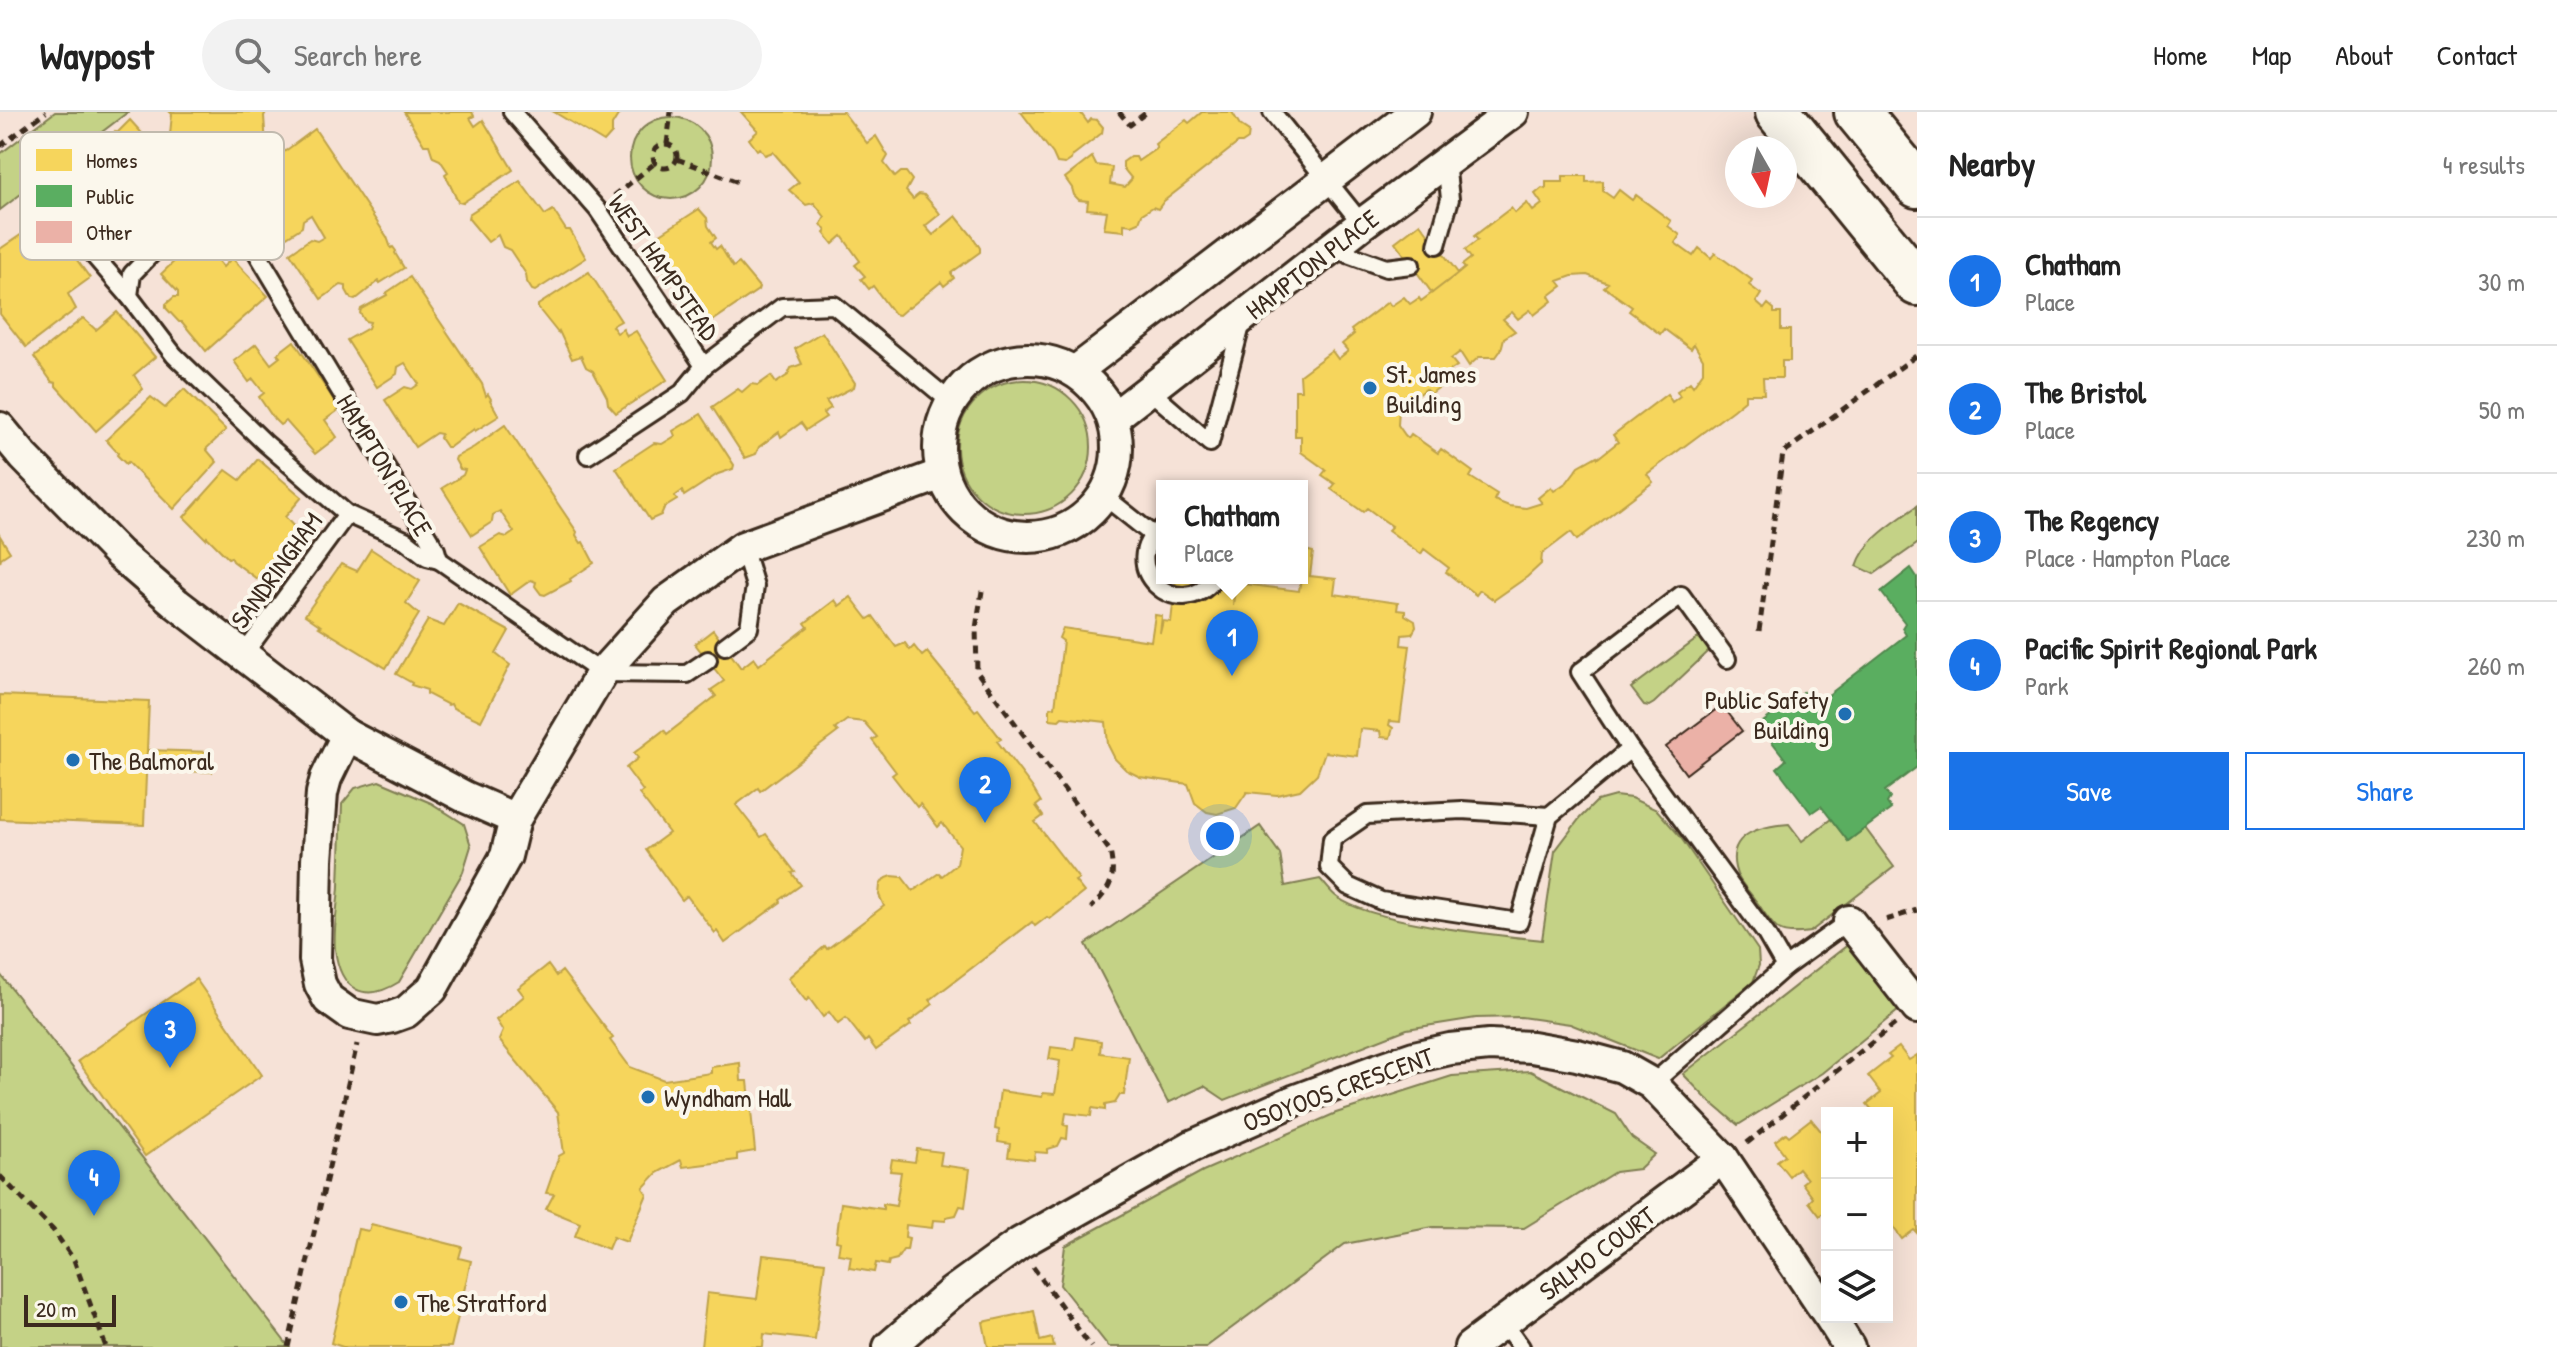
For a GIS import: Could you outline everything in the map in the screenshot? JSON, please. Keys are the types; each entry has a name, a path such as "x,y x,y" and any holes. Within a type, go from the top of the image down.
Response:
{"main road":[{"path":"1778,112 1917,283"},
{"path":"1857,112 1917,185"}],"street":[{"path":"1076,371 1415,112"},
{"name":"HAMPTON PLACE","path":"1113,418 1362,224 1513,112"},
{"path":"1021,358 1049,360 1076,371 1099,391 1113,418 1118,444 1115,471 1104,496 1091,513 1054,534 1026,537 998,532 974,520 955,499 942,474 938,450 941,425 951,402 969,380 993,365 1021,358"},
{"path":"0,428 12,460 177,604 347,735 465,797 515,819"},
{"path":"347,735 322,793 315,960 320,984 328,999 349,1014 377,1020 406,1012 432,989 506,856 515,819 602,673 666,602 743,547 942,474"},
{"path":"1849,921 1917,1007"},
{"name":"OSOYOOS CRESCENT","path":"889,1347 951,1293 1020,1243 1192,1146 1296,1100 1389,1065 1450,1049 1489,1045 1532,1047 1577,1055 1622,1067 1652,1084 1723,1158 1821,1305"},
{"name":"SALMO COURT","path":"1470,1347 1723,1158"},
{"name":"OSOYOOS CRESCENT","path":"1833,1323 1849,1347"}],"lane":[{"name":"WEST HAMPSTEAD","path":"512,112 598,210 704,366 782,307 834,305 951,402"},
{"path":"1272,112 1362,224"},
{"path":"1437,245 1450,199 1446,162"},
{"path":"1331,248 1386,268 1411,265"},
{"name":"HAMPTON PLACE","path":"98,260 174,355 264,442 347,514 405,540 427,557 439,560"},
{"name":"HAMPTON PLACE","path":"129,296 132,274 146,260"},
{"name":"HAMPTON PLACE","path":"261,260 397,484 439,560"},
{"path":"1149,390 1210,443 1243,317"},
{"path":"588,455 682,393 704,366"},
{"path":"1104,496 1156,531"},
{"name":"SANDRINGHAM","path":"244,654 347,514"},
{"path":"1156,534 1144,555 1145,568 1153,583 1168,594 1188,597 1210,584"},
{"path":"725,646 749,628 755,586 743,547"},
{"path":"439,560 602,673 687,674 708,660"},
{"path":"1727,659 1681,595 1580,672 1630,749 1766,934 1785,967"},
{"path":"1549,816 1462,810 1367,815 1332,839 1329,867 1348,886 1381,901 1519,922 1549,816 1630,749"},
{"path":"1652,1084 1785,967 1849,921"},
{"path":"1503,1322 1521,1347"}],"path":[{"path":"0,146 46,112"},
{"path":"667,144 671,112"},
{"path":"1119,112 1130,125 1147,112"},
{"path":"667,144 676,151 677,159"},
{"path":"667,144 655,148 655,163 662,168 669,167 677,159"},
{"path":"677,159 741,183"},
{"path":"598,210 655,163"},
{"path":"1759,631 1783,453 1916,356"},
{"path":"982,591 976,628 977,672 1110,851 1114,868 1109,890 1091,908"},
{"path":"1723,1158 1746,1144 1917,1007"},
{"path":"288,1347 363,1019"},
{"path":"0,1176 53,1230 74,1260 106,1347"},
{"path":"1029,1261 1091,1347"}],"green space":[{"path":"55,112 128,112 102,132 29,132"},
{"path":"671,117 687,120 700,129 709,142 712,158 709,174 700,187 687,196 671,199 655,196 642,187 633,174 630,158 633,142 642,129 655,120"},
{"path":"20,139 20,195 0,210 0,154"},
{"path":"1024,380 1050,385 1072,399 1086,421 1091,447 1086,473 1072,495 1050,509 1024,514 998,509 976,495 962,473 957,447 962,421 976,399 998,385"},
{"path":"1917,506 1917,544 1874,574 1857,566 1874,539"},
{"path":"1701,636 1709,646 1708,652 1654,703 1644,705 1631,688"},
{"path":"379,781 431,803 464,824 471,846 463,872 399,982 386,989 365,992 356,989 342,975 335,949 342,804 355,788"},
{"path":"1615,796 1631,798 1657,810 1679,835 1758,950 1759,965 1753,982 1658,1059 1570,1024 1521,1017 1476,1018 1407,1029 1225,1100 1204,1086 1168,1103 1086,944 1260,826 1280,854 1285,886 1320,879 1337,897 1377,914 1435,926 1542,940 1555,851 1597,801"},
{"path":"1831,819 1848,841 1865,828 1894,867 1810,932 1782,932 1772,924 1738,877 1734,856 1736,846 1758,829 1789,824 1802,841"},
{"path":"1854,940 1905,1005 1822,1073 1738,1125 1683,1074"},
{"path":"0,974 248,1294 289,1347 0,1347"},
{"path":"1530,1071 1616,1114 1632,1138 1655,1154 1639,1169 1615,1172 1524,1228 1433,1227 1345,1244 1206,1347 1109,1347 1060,1285 1065,1246 1203,1171 1336,1113 1452,1076"}],"building: Homes":[{"path":"170,112 266,112 265,132 170,132"},
{"path":"404,112 472,112 474,116 470,118 475,126 483,120 513,170 462,203 458,202 445,174 448,172 440,160 433,157 429,145 424,145"},
{"path":"554,112 620,112 612,125 612,133 604,142"},
{"path":"741,112 843,112 867,143 876,136 888,156 884,163 895,177 906,172 912,180 906,191 913,199 919,194 924,195 938,211 940,214 925,226 933,235 956,216 973,237 980,252 951,273 954,278 944,286 941,282 899,315 894,314 873,286 869,289 861,279 865,276 855,265 860,261 842,236 833,244 821,224 825,217 814,203 806,205 789,190 799,182 773,152 765,155 760,148 757,150 749,139 758,131"},
{"path":"1021,112 1080,112 1088,123 1091,119 1097,120 1103,127 1102,133 1065,164 1057,163"},
{"path":"1202,112 1232,112 1240,125 1249,131 1248,139 1238,143 1158,209 1153,207 1142,214 1139,222 1124,224 1124,231 1104,229 1107,211 1087,209 1088,201 1079,200 1074,195 1065,178 1092,157 1096,165 1112,167 1110,184 1125,187 1132,179 1123,168 1123,162 1130,157 1136,157 1138,161 1157,148 1155,144 1186,120 1189,123"},
{"path":"130,120 141,132 118,132"},
{"path":"315,129 387,237 391,248 396,251 404,268 379,281 355,300 351,299 346,286 341,285 321,299 290,253 310,239 317,241 324,237 311,215 303,220 302,227 284,239 284,152"},
{"name":"St. James Building","path":"1563,176 1586,176 1586,182 1603,181 1603,191 1613,198 1619,190 1632,200 1636,195 1671,221 1668,226 1680,235 1675,243 1693,256 1699,248 1711,258 1715,253 1752,280 1749,285 1761,294 1756,302 1764,309 1768,304 1774,313 1781,313 1781,330 1790,330 1790,361 1782,361 1782,378 1763,378 1764,394 1745,394 1745,400 1733,410 1647,474 1653,482 1577,540 1571,532 1542,554 1541,564 1527,577 1494,600 1480,590 1476,595 1446,572 1449,568 1424,549 1421,554 1388,530 1392,526 1367,508 1363,512 1331,489 1335,484 1322,475 1326,470 1301,452 1301,436 1295,436 1295,390 1301,390 1300,375 1332,351 1338,359 1348,351 1342,344 1354,334 1351,330 1388,302 1391,306 1404,297 1410,304 1419,298 1421,301 1432,293 1429,288 1450,272 1454,277 1465,268 1462,265 1471,258 1465,250 1478,240 1474,236 1511,208 1515,213 1527,203 1533,211 1542,204 1535,194 1542,188 1546,189 1546,182 1563,182","holes":["1587,275 1608,283 1604,287 1632,307 1629,311 1660,334 1664,329 1691,349 1694,344 1703,359 1703,372 1693,386 1690,382 1677,391 1680,396 1672,402 1667,394 1613,435 1618,442 1598,458 1579,466 1567,482 1554,491 1551,487 1538,498 1542,503 1526,508 1494,500 1497,494 1470,477 1473,472 1441,449 1438,453 1411,434 1408,438 1405,435 1398,425 1399,408 1410,396 1413,399 1426,389 1430,394 1448,381 1444,375 1457,366 1451,359 1460,352 1469,366 1479,357 1496,357 1504,338 1515,331 1503,319 1512,312 1518,319 1530,310 1534,315 1552,301 1549,296 1562,286 1558,281 1572,276"]},
{"path":"520,181 545,215 553,210 566,230 570,230 586,258 535,291 510,250 503,247 498,235 488,242 468,218 469,214"},
{"path":"699,209 716,238 711,242 716,249 720,246 733,267 739,263 759,287 708,324 689,295 686,297 678,284 671,281 648,242"},
{"path":"1420,223 1458,273 1432,293 1395,242"},
{"path":"20,235 20,260 77,260 90,278 68,294 76,309 26,347 0,314 0,249"},
{"path":"176,260 217,260 223,267 234,260 268,296 206,351 166,308 166,304 178,297 178,292 161,274"},
{"path":"589,272 621,321 612,326 617,333 623,329 627,336 636,331 667,380 616,413 608,404 593,371 586,367 581,356 572,359 559,331 538,308 538,305"},
{"path":"410,277 482,384 499,416 450,447 446,447 441,434 436,433 415,447 385,400 405,387 412,389 419,384 405,363 398,367 397,374 377,387 347,340 368,328 370,322 365,321 361,309 387,295"},
{"path":"117,312 155,357 134,375 143,389 96,431 34,357 83,318 96,330"},
{"path":"822,332 855,383 854,387 826,401 831,408 823,413 826,417 806,430 801,423 781,437 779,432 759,447 756,454 745,458 712,407 738,389 742,392 751,384 758,385 771,376 776,383 788,375 791,368 802,364 795,349"},
{"path":"294,341 340,409 325,420 337,437 315,454 286,421 280,425 274,419 259,397 264,393 253,379 249,382 234,361 256,344 271,364 280,357 277,354"},
{"path":"184,389 226,430 206,449 217,462 174,509 128,462 126,464 117,455 106,440 151,397 165,408"},
{"path":"701,414 734,465 733,469 718,474 684,496 682,491 661,515 650,520 616,468 654,443 662,444 675,436 673,431"},
{"path":"505,425 577,532 594,563 571,581 545,595 531,580 510,595 480,547 500,535 507,537 514,532 500,511 493,515 492,522 472,535 442,488 463,475 465,470 460,469 456,457"},
{"path":"258,459 302,497 285,517 297,530 257,579 231,557 228,558 184,517 226,470 240,480"},
{"path":"0,536 10,552 0,562"},
{"path":"371,549 420,581 406,603 419,614 386,668 305,615 341,564 357,571"},
{"path":"1308,551 1313,552 1310,576 1336,579 1334,594 1398,603 1397,610 1405,611 1405,615 1415,621 1416,627 1412,634 1402,635 1401,645 1410,646 1400,722 1390,721 1389,725 1393,728 1390,738 1381,737 1380,731 1360,729 1357,756 1325,752 1317,774 1300,790 1277,795 1247,792 1236,808 1217,814 1207,812 1195,803 1188,784 1140,777 1126,770 1115,759 1108,745 1106,722 1062,717 1059,720 1050,719 1050,708 1055,707 1063,641 1059,638 1063,628 1151,641 1155,615 1162,616 1160,633 1163,621 1171,622 1175,584 1235,584 1233,605 1236,584 1299,591 1300,584 1308,584"},
{"path":"851,597 868,619 873,616 896,647 905,643 910,650 914,646 922,656 927,652 975,711 978,709 1041,802 1036,806 1043,816 1035,822 1079,879 1075,881 1084,892 1050,919 1047,917 1035,926 1032,922 930,1000 933,1004 909,1022 911,1025 876,1050 868,1039 865,1042 846,1018 838,1024 829,1012 823,1017 788,978 825,946 827,949 884,906 879,895 884,879 902,877 913,891 957,864 960,846 942,823 938,827 920,804 917,807 892,775 896,772 872,740 877,737 864,722 847,720 835,729 838,732 760,791 758,788 736,805 761,837 766,834 795,872 792,873 801,885 725,943 687,896 682,900 646,850 669,833 639,794 643,791 626,768 638,758 634,753 664,730 667,734 716,696 711,690 724,681 695,644 713,630 741,668 754,658 759,665 808,627 805,623 835,600 839,606"},
{"path":"458,603 509,631 496,654 510,665 481,721 427,694 427,690 411,685 396,674 428,620 444,626"},
{"name":"The Balmoral","path":"0,695 149,701 144,825 0,819"},
{"path":"147,750 213,752 212,772 146,770"},
{"name":"Wyndham Hall","path":"548,965 556,976 562,971 613,1038 610,1040 630,1067 664,1080 711,1073 711,1067 740,1063 741,1081 748,1081 755,1151 737,1154 737,1160 683,1167 681,1160 657,1173 643,1188 647,1194 627,1242 613,1237 608,1249 575,1236 580,1223 546,1209 554,1194 546,1193 559,1156 564,1153 558,1112 499,1040 503,1031 496,1020 524,996 518,988"},
{"path":"196,979 262,1075 145,1156 78,1061"},
{"path":"1076,1037 1101,1041 1100,1053 1129,1057 1124,1095 1120,1095 1115,1103 1105,1105 1105,1110 1092,1108 1091,1116 1066,1113 1064,1125 1068,1126 1067,1139 1062,1138 1058,1146 1048,1149 1047,1153 1035,1152 1034,1160 1008,1157 1010,1144 998,1142 999,1130 995,1129 1000,1091 1042,1097 1043,1093 1055,1094 1060,1061 1049,1059 1051,1047 1074,1050"},
{"path":"1899,1047 1909,1060 1917,1055 1917,1233 1914,1230 1902,1239 1893,1227 1893,1107 1870,1107 1867,1104 1881,1093 1868,1076 1891,1058 1888,1055"},
{"path":"1811,1119 1821,1131 1820,1216 1809,1202 1813,1198 1802,1183 1807,1179 1798,1168 1789,1176 1777,1161 1785,1155 1775,1141 1786,1133 1789,1136"},
{"path":"917,1149 942,1152 940,1165 970,1169 965,1207 960,1206 956,1215 946,1217 946,1221 933,1220 932,1228 906,1225 905,1237 909,1238 907,1250 903,1250 897,1259 889,1261 888,1265 876,1263 874,1272 849,1268 851,1256 838,1254 840,1242 836,1241 841,1203 883,1209 883,1204 896,1206 901,1172 890,1171 892,1159 915,1162"},
{"name":"The Stratford","path":"371,1224 462,1247 459,1258 471,1261 451,1347 343,1347 331,1343 358,1229 369,1231"},
{"path":"763,1255 825,1262 815,1340 764,1334 763,1347 701,1347 707,1293 757,1299"},
{"path":"1034,1311 1040,1341 1052,1338 1054,1347 988,1347 983,1322"}],"building: Public":[{"name":"Public Safety Building","path":"1911,568 1917,577 1917,767 1885,791 1890,798 1887,803 1891,809 1848,841 1821,806 1811,813 1777,768 1786,760 1759,725 1803,692 1807,698 1812,696 1818,703 1906,635 1902,628 1905,623 1881,592"}],"building: Other":[{"path":"1722,705 1742,731 1686,774 1666,747"}],"place":[{"name":"St. James Building","path":"1370,388"},
{"name":"Chatham","path":"1232,676"},
{"name":"Public Safety Building","path":"1845,714"},
{"name":"The Balmoral","path":"73,760"},
{"name":"The Bristol","path":"985,823"},
{"name":"The Regency","path":"170,1068"},
{"name":"Wyndham Hall","path":"648,1097"},
{"name":"Pacific Spirit Regional Park","path":"94,1216"},
{"name":"The Stratford","path":"401,1302"}]}
